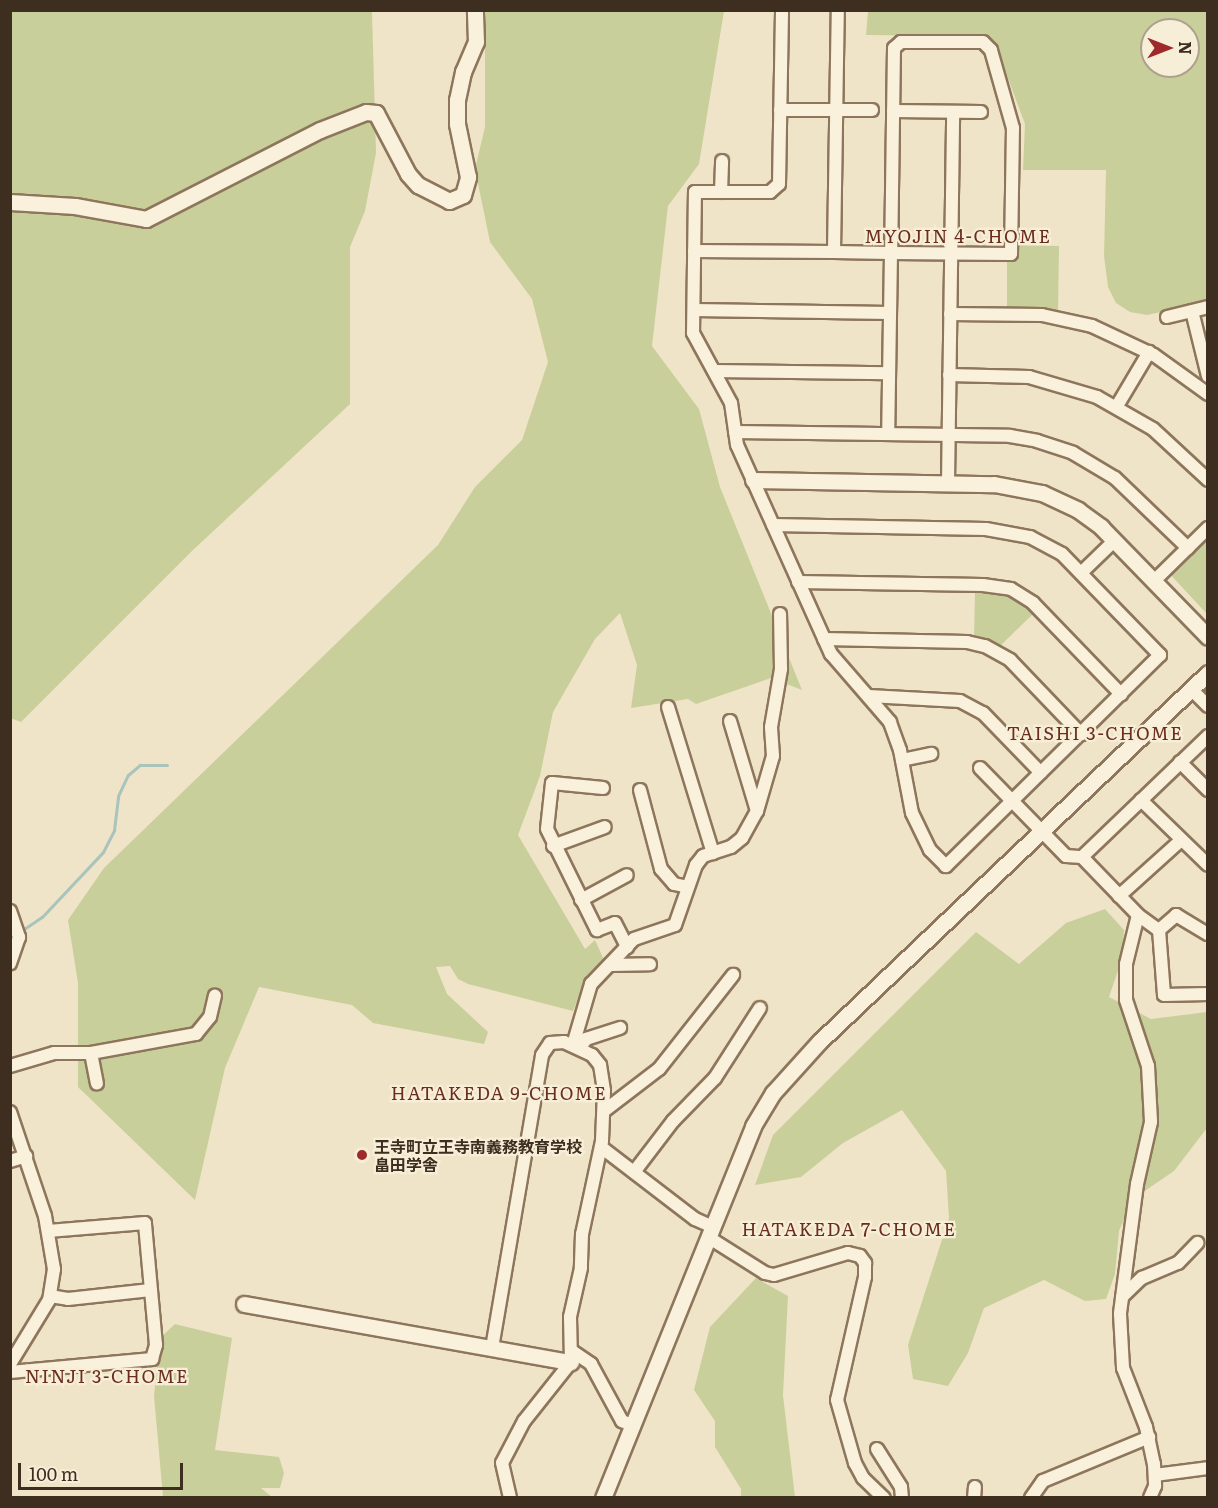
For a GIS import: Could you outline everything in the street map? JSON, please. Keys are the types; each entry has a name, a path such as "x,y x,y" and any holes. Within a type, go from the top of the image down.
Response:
{"street":[{"path":"10,202 75,206 146,219 320,130 366,112 376,113 408,174 418,185 448,201 463,195 468,177 457,124 457,100 463,72 476,42 475,10"},
{"path":"773,525 1010,532 1050,547 1081,573 1160,656 946,866 930,850 918,827 902,760 890,722 869,696 838,667 824,639 737,446 730,403 693,333 695,192 770,192 779,184 782,10"},
{"path":"834,252 838,10"},
{"path":"694,251 891,253 951,253 1011,254 1013,128 991,50 983,42 901,42 894,48 891,253 888,434"},
{"path":"780,110 872,110"},
{"path":"893,111 981,112"},
{"path":"948,483 953,112"},
{"path":"721,192 722,161"},
{"path":"1167,317 1208,307"},
{"path":"694,310 890,313"},
{"path":"1192,311 1208,376"},
{"path":"950,314 1054,317 1108,331 1149,352 1208,394"},
{"path":"1117,406 1149,352"},
{"path":"714,371 889,373"},
{"path":"949,375 1046,380 1117,406 1166,440 1208,480"},
{"path":"735,432 1023,437 1073,453 1127,488 1188,548"},
{"path":"753,480 1004,484 1042,493 1078,510 1114,541 1208,637"},
{"path":"1154,581 1208,528"},
{"path":"1081,573 1114,541"},
{"path":"798,582 983,585 1011,589 1033,603 1121,694"},
{"path":"576,1046 585,993 634,939 675,925 688,887 703,856 731,847 742,838 757,811 773,756 771,727 781,669 780,614"},
{"path":"824,639 967,642 985,646 1010,660 1081,734"},
{"path":"603,1497 634,1426 753,1126 785,1076 1208,672"},
{"path":"1191,689 1208,706"},
{"path":"869,696 960,701 983,713 1041,773"},
{"path":"668,707 713,853"},
{"path":"730,721 757,811"},
{"path":"1082,857 1208,736"},
{"path":"902,760 931,754"},
{"path":"1180,762 1208,790"},
{"path":"980,768 1066,856 1082,857 1138,915 1159,930"},
{"path":"603,788 552,783 547,829 553,846 597,930 615,923 627,947"},
{"path":"640,790 666,878 688,887"},
{"path":"1141,800 1179,841 1208,865"},
{"path":"553,846 605,827"},
{"path":"1119,896 1179,841"},
{"path":"581,900 627,875"},
{"path":"10,911 19,933 10,963"},
{"path":"1138,915 1126,964 1126,1000 1148,1066 1151,1122 1137,1184 1122,1297 1123,1368 1149,1437 1155,1475 1150,1497"},
{"path":"1159,930 1176,915 1208,934"},
{"path":"1159,930 1164,995 1208,994"},
{"path":"611,965 650,964"},
{"path":"604,1111 659,1069 733,975"},
{"path":"10,1066 68,1051 92,1053 196,1034 210,1017 215,996"},
{"path":"634,1172 673,1121 715,1078 760,1008"},
{"path":"576,1046 586,1039 620,1028"},
{"path":"492,1348 545,1046 556,1041 576,1046 600,1065 604,1111 601,1148 584,1217 580,1268 570,1317 571,1356 524,1421 502,1463 510,1497"},
{"path":"92,1053 97,1083"},
{"path":"10,1112 26,1156 48,1231 54,1269 50,1296 22,1340 10,1364"},
{"path":"601,1148 765,1273 774,1275 848,1253 860,1256 865,1263 865,1276 837,1400 855,1463 863,1478 884,1497"},
{"path":"10,1161 26,1156"},
{"path":"10,1372 152,1359 156,1345 145,1223 48,1231"},
{"path":"1122,1297 1142,1278 1178,1263 1197,1243"},
{"path":"50,1296 68,1299 151,1290"},
{"path":"244,1304 492,1348 571,1356 591,1364 622,1420 634,1426"},
{"path":"10,1333 22,1340"},
{"path":"1031,1497 1043,1481 1149,1437"},
{"path":"877,1449 901,1487 902,1497"},
{"path":"1155,1475 1208,1468"}],"green space":[{"path":"10,11 372,11 376,153 365,211 350,247 350,404 193,550 21,722 10,718"},
{"path":"485,11 724,11 699,164 668,206 652,346 699,409 720,487 802,690 771,678 696,704 688,699 631,708 637,665 620,613 595,639 553,712 540,776 518,835 585,949 595,940 605,962 585,981 573,1011 468,984 458,979 450,966 436,967 447,994 488,1032 484,1044 373,1023 352,1005 259,987 225,1068 195,1200 78,1087 78,983 68,920 104,868 438,545 475,487 522,440 548,362 532,299 490,242 475,169 485,127"},
{"path":"868,11 1207,11 1207,302 1147,315 1130,312 1116,303 1108,287 1104,256 1106,170 1023,170 1025,124 997,49 984,36 866,35"},
{"path":"1018,245 1059,246 1058,312 1007,309 1007,261 1018,261"},
{"path":"1207,535 1207,614 1167,571"},
{"path":"975,591 1007,594 1034,613 999,647 974,639"},
{"path":"1105,909 1124,930 1122,959 1109,997 1151,1019 1207,1012 1207,1128 1174,1171 1133,1199 1119,1231 1115,1274 1106,1299 1085,1301 1044,1280 984,1308 968,1353 948,1386 913,1379 908,1345 949,1218 946,1171 902,1110 843,1143 801,1177 755,1185 773,1135 976,932 1019,964 1066,923"},
{"path":"756,1278 788,1296 783,1395 795,1497 741,1497 741,1489 715,1447 715,1421 694,1390 710,1327"},
{"path":"175,1324 232,1338 215,1450 279,1457 284,1473 280,1488 261,1488 272,1497 163,1497 154,1396 160,1338"}],"waterway":[{"path":"21,931 42,917 103,852 114,830 118,796 128,775 140,765 167,765"}],"place":[{"name":"王寺町立王寺南義務教育学校 畠田学舎","path":"362,1155"}],"district":[{"name":"MYOJIN 4-CHOME","path":"958,236"},
{"name":"TAISHI 3-CHOME","path":"1095,733"},
{"name":"HATAKEDA 9-CHOME","path":"499,1093"},
{"name":"HATAKEDA 7-CHOME","path":"849,1229"},
{"name":"NINJI 3-CHOME","path":"107,1376"}]}
